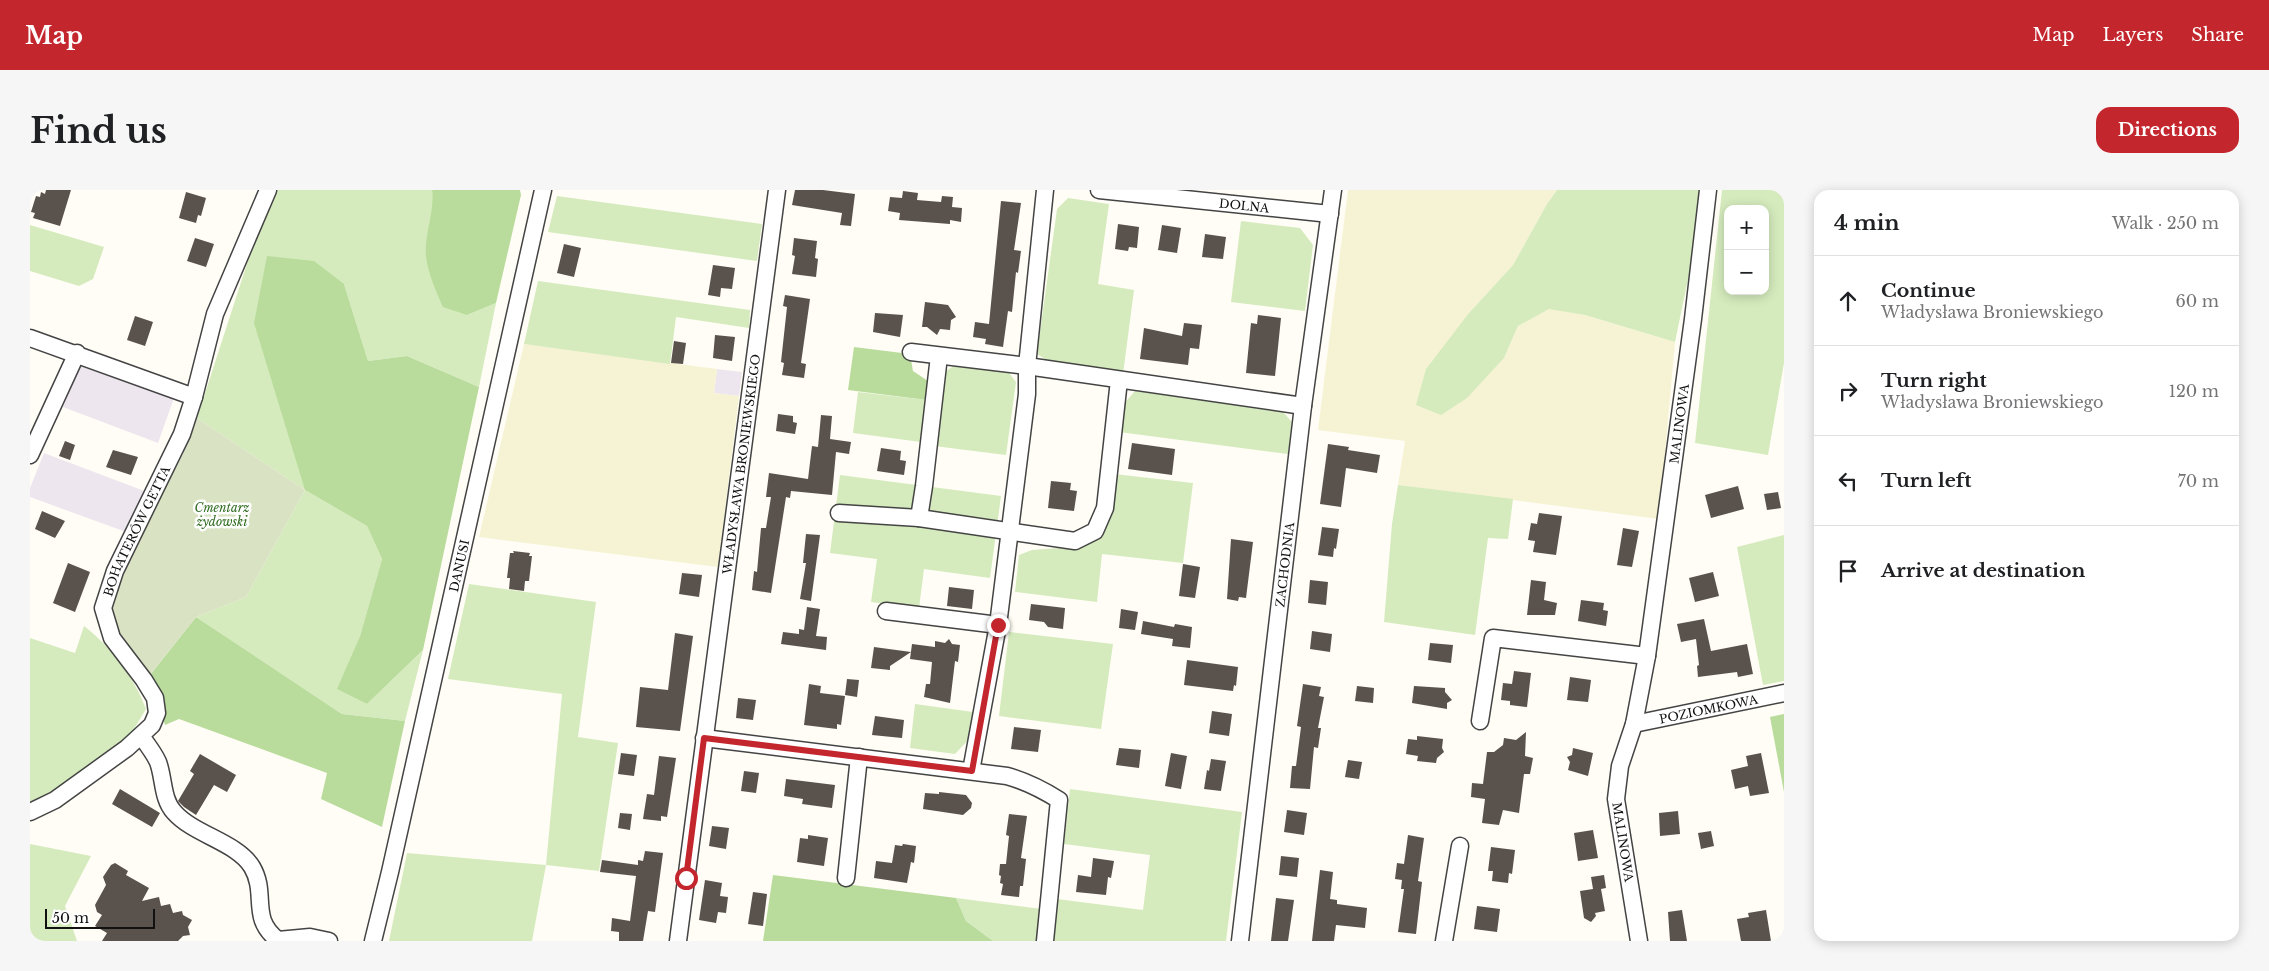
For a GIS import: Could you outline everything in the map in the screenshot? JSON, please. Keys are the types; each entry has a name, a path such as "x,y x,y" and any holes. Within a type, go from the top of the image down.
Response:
{"street":[{"name":"BOHATERÓW GETTA","path":"30,812 54,800 141,736 152,725 157,712 155,698 144,680 112,638 102,608 115,571 182,434 194,397 215,314 268,190"},
{"name":"DANUSI","path":"373,941 543,190"},
{"name":"WŁADYSŁAWA BRONIEWSKIEGO","path":"678,941 777,190"},
{"path":"972,771 998,625 1027,394 1027,366 1046,190"},
{"name":"DOLNA","path":"1099,190 1330,214"},
{"name":"ZACHODNIA","path":"1240,941 1303,406 1333,190"},
{"name":"MALINOWA","path":"1638,941 1616,799 1620,766 1634,724 1647,656 1693,320 1708,190"},
{"path":"30,338 77,353 194,397"},
{"path":"911,352 1027,366 1303,406"},
{"path":"30,455 77,353"},
{"path":"919,518 939,356"},
{"path":"839,513 919,518 1076,541 1094,531 1105,508 1119,380"},
{"path":"886,611 998,625"},
{"path":"1480,720 1493,638 1647,656"},
{"name":"POZIOMKOWA","path":"1634,724 1784,693"},
{"path":"141,736 157,762 173,812 184,821 242,856 252,867 258,881 262,922 267,931 278,940 309,939 329,941"},
{"path":"704,738 972,771 1018,779 1059,800 1045,941"},
{"path":"846,878 859,757"},
{"path":"1444,941 1460,846"}],"shaded area":[{"path":"1348,190 1557,190 1547,204 1513,265 1469,313 1504,358 1518,326 1549,308 1585,315 1675,342 1659,519 1398,485 1405,441 1318,430"},
{"path":"524,344 717,369 714,393 739,396 718,567 479,537"},
{"path":"80,366 174,398 158,443 63,407"},
{"path":"717,369 742,372 739,396 714,393"},
{"path":"44,453 147,492 126,532 30,497 30,488"}],"green space":[{"path":"278,190 432,190 434,202 426,254 467,315 496,303 479,387 407,356 368,361 344,284 305,490 197,418 256,236"},
{"path":"432,190 520,190 521,195 496,303 467,315 443,307 430,276 426,256 433,198"},
{"path":"1557,190 1699,190 1692,260 1675,342 1585,315 1549,309 1518,326 1504,358 1467,398 1441,415 1416,405 1426,369 1469,313 1513,265 1547,204"},
{"path":"1722,190 1784,190 1784,363 1768,455 1695,443"},
{"path":"557,196 762,224 757,261 548,232"},
{"path":"1068,198 1109,204 1098,284 1134,290 1123,374 1055,365 1037,354 1057,209"},
{"path":"1241,221 1300,228 1313,245 1305,311 1231,302"},
{"path":"30,225 104,247 93,279 79,286 30,271"},
{"path":"267,256 314,261 344,284 368,361 407,356 479,387 423,650 367,704 337,689 360,636 382,559 367,526 305,490 254,323"},
{"path":"538,281 750,310 749,328 676,317 670,364 524,344"},
{"path":"854,347 910,354 913,371 928,381 927,400 848,390"},
{"path":"954,366 1009,373 1016,382 1006,455 934,446 944,372"},
{"path":"1135,391 1283,412 1292,422 1288,454 1119,432 1122,406"},
{"path":"858,392 927,400 921,442 853,433"},
{"name":"Cmentarz żydowski","path":"197,418 305,490 246,597 196,617 150,675 118,637 109,609 120,576 183,454"},
{"path":"1114,474 1193,483 1183,563 1102,554 1097,602 1015,592 1019,555 1032,550 1085,546 1104,528"},
{"path":"840,475 1001,496 990,578 924,569 919,608 871,602 877,559 830,553"},
{"path":"1398,485 1513,499 1508,539 1488,538 1475,635 1384,622 1392,524"},
{"path":"305,490 367,526 382,559 360,636 338,689 367,704 423,650 405,721 342,714 196,617 246,597"},
{"path":"1784,535 1784,681 1763,685 1737,547"},
{"path":"469,584 596,602 578,737 618,743 599,871 546,865 562,694 448,679"},
{"path":"196,617 342,714 405,721 382,827 321,799 327,773 179,719 165,725 150,675"},
{"path":"84,626 121,663 135,685 146,709 131,734 55,792 30,805 30,638 75,653"},
{"path":"1009,632 1113,644 1101,729 999,716"},
{"path":"915,704 973,712 970,738 955,754 910,748"},
{"path":"1784,714 1784,792 1770,717"},
{"path":"1070,789 1242,812 1226,941 1051,941 1057,899 1143,910 1150,855 1064,844"},
{"path":"30,844 91,856 65,906 77,941 30,941"},
{"path":"407,853 546,865 532,941 389,941"},
{"path":"773,875 956,898 966,921 993,941 763,941"},
{"path":"956,898 1042,909 1038,941 993,941 966,921"}],"building":[{"path":"46,190 71,190 60,226 33,218 35,213 31,212 36,196 40,197 41,192 45,194"},
{"path":"795,190 823,190 855,194 851,226 840,225 842,213 792,205"},
{"path":"903,191 918,193 917,200 941,202 942,196 953,197 952,207 962,208 961,222 950,220 950,224 899,220 900,213 888,211 890,197 902,198"},
{"path":"186,192 206,198 201,216 198,215 196,223 179,218"},
{"path":"1001,201 1021,203 1014,250 1021,251 1018,273 1016,272 1012,312 1008,311 1003,347 985,344 986,339 973,337 975,322 989,324"},
{"path":"1118,224 1139,227 1137,248 1129,247 1128,251 1115,249"},
{"path":"1162,225 1181,228 1177,253 1158,250"},
{"path":"1205,234 1226,237 1223,259 1202,257"},
{"path":"195,238 214,244 206,267 187,261"},
{"path":"794,238 817,241 815,258 818,259 816,277 792,274 795,256 792,255"},
{"path":"564,244 581,248 574,277 557,273"},
{"path":"713,265 735,268 732,289 721,288 720,297 708,295"},
{"path":"785,295 810,299 801,363 806,364 804,378 782,375 784,363 781,362 787,307 783,306"},
{"path":"925,302 948,305 956,317 951,320 950,330 940,329 937,335 927,327 922,327"},
{"path":"875,313 903,315 900,337 873,332"},
{"path":"1258,315 1281,318 1275,376 1246,373 1251,323 1257,324"},
{"path":"135,316 153,322 145,346 127,340"},
{"path":"1184,323 1202,325 1199,349 1190,348 1188,365 1140,359 1144,328 1182,336"},
{"path":"715,335 735,337 732,361 713,358"},
{"path":"674,341 686,343 683,364 671,363"},
{"path":"778,414 793,416 793,422 797,423 795,434 776,431"},
{"path":"821,415 832,416 830,439 851,442 849,454 836,452 832,495 791,491 790,498 786,497 771,593 752,590 754,571 757,572 761,528 766,528 771,497 766,497 769,473 808,479 812,446 818,447"},
{"path":"65,441 75,445 70,460 59,456"},
{"path":"1132,443 1175,449 1172,475 1128,469"},
{"path":"1328,444 1349,447 1348,450 1380,455 1377,473 1346,468 1341,507 1320,504"},
{"path":"881,448 901,451 900,460 906,461 904,475 877,471"},
{"path":"113,450 138,457 131,475 106,467"},
{"path":"1051,481 1071,483 1070,490 1077,491 1074,511 1048,508"},
{"path":"1738,486 1744,509 1711,518 1705,495"},
{"path":"1778,492 1781,508 1767,510 1764,494"},
{"path":"42,511 65,521 55,538 35,529"},
{"path":"1539,513 1562,516 1556,555 1533,552 1535,541 1528,540 1531,523 1537,524"},
{"path":"1322,527 1339,529 1333,557 1318,555"},
{"path":"1623,528 1639,531 1632,567 1617,565"},
{"path":"806,534 820,535 811,601 800,599 806,563 803,563"},
{"path":"1231,539 1253,542 1246,598 1239,597 1238,601 1227,599"},
{"path":"513,551 530,553 529,556 532,556 529,581 525,581 524,591 509,589 510,578 507,578 510,553 514,553"},
{"path":"68,563 90,572 75,612 53,603"},
{"path":"1183,564 1200,567 1195,598 1179,596"},
{"path":"1713,572 1719,596 1695,602 1689,578"},
{"path":"682,573 702,575 699,597 679,594"},
{"path":"1310,580 1328,582 1326,605 1308,603"},
{"path":"1531,580 1546,582 1544,600 1557,603 1555,615 1527,615"},
{"path":"949,587 974,590 972,609 947,606"},
{"path":"1581,600 1604,603 1603,610 1608,611 1606,626 1578,621"},
{"path":"1031,604 1065,608 1063,629 1048,627 1044,622 1029,620"},
{"path":"807,607 820,609 816,636 827,637 826,650 781,644 783,632 799,634 799,629 804,630"},
{"path":"1121,609 1138,612 1135,630 1119,628"},
{"path":"1704,619 1711,651 1747,644 1753,674 1738,677 1737,672 1698,677 1697,666 1699,665 1696,639 1681,642 1677,624"},
{"path":"1143,621 1174,627 1175,624 1192,627 1190,648 1172,646 1173,639 1141,634"},
{"path":"1312,631 1332,634 1330,652 1310,649"},
{"path":"675,633 693,636 680,731 636,727 640,687 668,690"},
{"path":"949,639 952,644 960,645 958,662 955,661 950,703 924,697 926,684 930,684 932,662 910,659 912,644 935,647 935,641 945,643"},
{"path":"1430,643 1453,645 1451,663 1428,660"},
{"path":"874,647 911,652 890,666 890,670 871,668"},
{"path":"1187,660 1238,667 1236,686 1234,685 1233,691 1184,685"},
{"path":"1514,671 1531,673 1527,707 1510,705 1510,701 1501,700 1503,683 1512,684"},
{"path":"1570,677 1591,680 1588,702 1567,700"},
{"path":"847,679 859,680 857,697 845,695"},
{"path":"809,684 821,686 820,693 845,696 841,725 837,724 837,729 804,725"},
{"path":"1303,684 1321,687 1319,696 1324,697 1318,728 1321,728 1318,748 1314,747 1310,789 1290,788 1292,766 1296,766 1301,727 1297,726"},
{"path":"1357,686 1374,688 1373,703 1355,701"},
{"path":"1414,686 1445,688 1445,692 1452,700 1447,703 1447,709 1412,703"},
{"path":"738,698 756,700 753,720 736,718"},
{"path":"1212,711 1232,714 1229,736 1209,733"},
{"path":"875,716 904,720 902,738 872,735"},
{"path":"1014,727 1041,730 1038,752 1011,749"},
{"path":"1526,732 1525,756 1533,758 1530,774 1524,774 1519,813 1503,810 1499,825 1482,823 1485,799 1471,797 1472,783 1483,784 1487,752 1494,752 1503,745 1504,738 1516,740"},
{"path":"1417,736 1443,739 1442,748 1444,752 1437,758 1436,763 1417,761 1418,756 1406,754 1408,739 1417,740"},
{"path":"1119,748 1141,750 1139,768 1116,765"},
{"path":"1573,748 1593,753 1588,776 1568,770 1570,762 1567,757 1572,755"},
{"path":"621,753 637,755 634,776 618,774"},
{"path":"1171,753 1187,756 1181,789 1165,786"},
{"path":"1761,753 1769,793 1750,796 1748,786 1735,789 1731,770 1748,766 1746,756"},
{"path":"200,754 236,775 227,792 214,785 196,815 178,801 194,774 190,771"},
{"path":"659,756 676,758 667,817 661,816 661,821 643,819 647,794 654,795"},
{"path":"1211,759 1226,761 1221,791 1204,789"},
{"path":"1348,760 1362,762 1359,779 1345,777"},
{"path":"744,771 759,773 756,793 741,791"},
{"path":"786,779 835,785 832,808 802,804 803,799 784,796"},
{"path":"120,789 160,813 152,827 112,804"},
{"path":"939,792 966,795 972,803 971,808 963,815 923,809 925,793 939,794"},
{"path":"1287,810 1307,813 1304,835 1284,832"},
{"path":"1678,811 1680,834 1660,836 1659,813"},
{"path":"620,813 632,814 630,830 618,828"},
{"path":"1009,814 1027,816 1021,858 1026,859 1023,886 1020,886 1019,897 1001,895 1003,884 1000,883 1000,864 1006,864 1009,836 1006,835"},
{"path":"712,826 729,828 726,849 709,846"},
{"path":"1593,830 1598,858 1578,861 1574,833"},
{"path":"1711,831 1714,846 1701,849 1698,833"},
{"path":"808,835 828,838 824,866 797,862 800,838 808,839"},
{"path":"1408,835 1424,838 1418,881 1422,882 1416,934 1398,932 1404,889 1401,889 1402,880 1395,879 1397,863 1404,864"},
{"path":"903,844 916,846 914,863 911,862 907,883 874,878 876,861 892,863 895,845 902,846"},
{"path":"1491,847 1515,850 1512,874 1509,873 1508,883 1492,881 1493,871 1488,871"},
{"path":"645,851 663,853 655,912 648,911 643,941 619,941 619,932 611,931 612,918 630,921 636,876 600,872 602,860 638,865 638,860 643,861"},
{"path":"1281,856 1299,858 1297,877 1279,875"},
{"path":"1093,858 1114,861 1111,878 1108,877 1106,895 1076,892 1078,875 1091,877"},
{"path":"115,863 128,871 126,875 149,888 142,901 159,897 161,906 170,904 173,913 182,911 183,915 192,920 188,927 190,935 183,936 178,941 102,941 107,933 95,926 102,915 97,912 95,905 106,885 103,877 111,865"},
{"path":"1320,870 1333,872 1330,899 1337,900 1337,904 1367,908 1365,928 1336,925 1334,941 1312,941"},
{"path":"1604,875 1606,888 1601,889 1605,911 1595,913 1596,916 1591,922 1584,918 1580,891 1593,889 1591,877"},
{"path":"705,880 722,883 720,896 728,897 726,913 718,912 716,923 699,920"},
{"path":"753,892 767,894 763,926 748,924"},
{"path":"1276,898 1294,900 1288,941 1271,941"},
{"path":"1477,906 1500,909 1497,932 1474,929"},
{"path":"1682,910 1687,941 1670,941 1668,912"},
{"path":"1766,910 1771,941 1741,941 1737,919 1749,917 1748,913"}],"route":[{"path":"686,878 704,738 972,771 998,625"}]}
